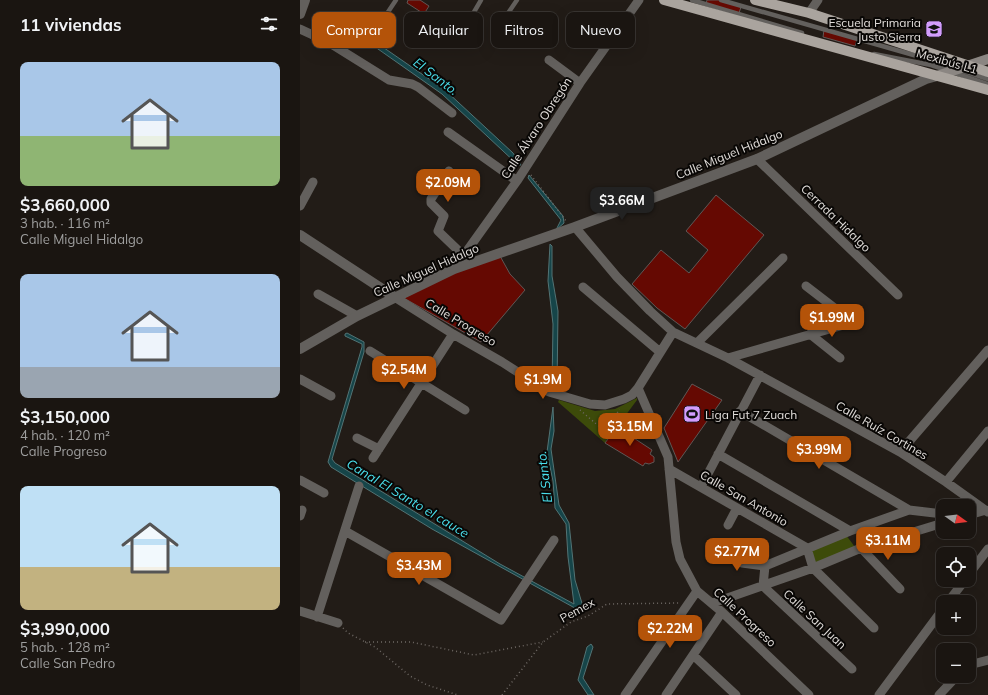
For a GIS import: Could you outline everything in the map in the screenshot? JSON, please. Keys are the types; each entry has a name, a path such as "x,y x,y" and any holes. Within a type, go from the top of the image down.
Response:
{"main road":[{"path":"664,0 988,90"},
{"path":"755,0 808,13 942,56 959,69 988,72"},
{"name":"Calle Miguel Hidalgo","path":"937,76 988,60"}],"street":[{"path":"300,14 304,0"},
{"name":"Calle Álvaro Obregón","path":"454,270 517,181 580,83 639,0"},
{"path":"808,13 818,0"},
{"path":"300,29 328,42 389,80 412,84 418,87 452,113"},
{"path":"549,60 580,83"},
{"name":"Calle Miguel Hidalgo","path":"300,349 357,316 454,270 572,228 757,158 937,76"},
{"path":"448,132 517,181"},
{"name":"Cerrada Hidalgo","path":"757,158 898,295"},
{"path":"449,172 431,200 431,203 444,216 438,231 464,256"},
{"path":"300,206 313,182"},
{"path":"572,228 650,311 673,332 760,375 701,487"},
{"name":"Calle Progreso","path":"300,235 453,334 502,362 549,392 590,404 605,405 624,399 638,388 673,332"},
{"path":"697,343 783,258"},
{"path":"728,358 847,324 849,321 846,316 806,286"},
{"path":"583,287 660,352"},
{"path":"318,294 357,316"},
{"path":"373,458 453,334"},
{"path":"810,334 840,358"},
{"path":"900,452 988,350"},
{"path":"370,351 465,410"},
{"name":"Calle Ruíz Cortines","path":"760,375 900,452 987,511"},
{"path":"300,379 331,396"},
{"name":"Calle Progreso","path":"638,388 668,457 676,542 680,558 697,591 722,612 809,695"},
{"path":"740,411 908,510 936,513"},
{"path":"946,482 988,431"},
{"path":"357,438 379,448"},
{"path":"718,454 850,531"},
{"name":"Calle San Antonio","path":"669,469 807,548"},
{"path":"300,480 324,493"},
{"path":"317,617 359,486"},
{"path":"728,525 737,508"},
{"path":"716,550 742,563 765,566 850,531 908,510"},
{"path":"976,513 987,511"},
{"path":"712,603 813,568 861,548 936,525"},
{"path":"345,531 501,620 554,540"},
{"path":"807,548 813,568 874,628"},
{"path":"861,548 900,589"},
{"path":"976,565 988,549"},
{"path":"763,586 765,566"},
{"name":"Calle San Juan","path":"763,586 852,669"},
{"path":"953,595 960,587"},
{"path":"625,695 697,591"},
{"path":"300,611 338,623"},
{"path":"666,695 722,612"},
{"path":"879,695 936,618"},
{"path":"693,654 736,695"},
{"path":"976,663 988,660"},
{"path":"939,695 950,683"}],"lane":[{"path":"388,12 396,0"},
{"path":"474,12 481,0"},
{"path":"509,12 517,0"},
{"name":"Mexibús L1","path":"692,0 870,53 959,69 988,84"},
{"name":"Mexibús L1","path":"721,0 959,69 988,79"}],"path":[{"path":"525,167 572,228"},
{"path":"576,406 608,434 624,399"},
{"name":"Pemex","path":"502,695 543,642 571,622 588,616 607,604 690,602"},
{"path":"338,623 348,633 381,651 410,676 427,685 458,695"},
{"path":"365,642 411,642 474,655 543,642"}],"green space":[{"path":"637,398 605,443 558,402 559,400 595,411 615,409"},
{"path":"846,535 855,547 816,564 809,550"}],"water":[{"path":"377,48 384,48 445,90 513,153 521,165 518,165 442,94"},
{"path":"529,175 563,216 564,223 556,230 561,220 528,178"},
{"path":"550,244 552,246 552,276 558,311 557,387 555,391 552,387 553,324 548,281"},
{"path":"347,333 364,342 364,352 332,459 335,463 500,564 574,604 568,557 566,524 555,508 553,481 547,452 553,407 554,431 551,449 559,505 569,523 575,580 584,610 582,612 432,529 331,467 328,462 362,347 362,344 345,336"},
{"path":"591,644 593,647 583,678 594,695 588,695 578,680 587,647"}],"building":[{"path":"408,0 420,0 429,6 425,12 421,12 407,3"},
{"path":"707,0 719,0 741,7 739,13 706,4"},
{"path":"824,30 857,40 855,46 823,37"},
{"path":"716,195 764,235 685,329 657,308 632,284 661,250 689,273 708,250 686,231"},
{"path":"500,256 510,274 525,290 481,342 402,297 448,275"},
{"name":"Liga Fut 7 Zuach","path":"692,384 722,400 678,462 664,428"},
{"path":"617,427 652,450 650,454 654,457 654,462 649,464 645,463 643,466 605,443"}],"place":[{"name":"Escuela Primaria Justo Sierra","path":"934,29"},
{"name":"Liga Fut 7 Zuach","path":"692,414"}],"water label":[{"name":"El Santo.","path":"436,76"},
{"name":"El Santo.","path":"544,477"},
{"name":"Canal El Santo el cauce","path":"408,498"}]}
